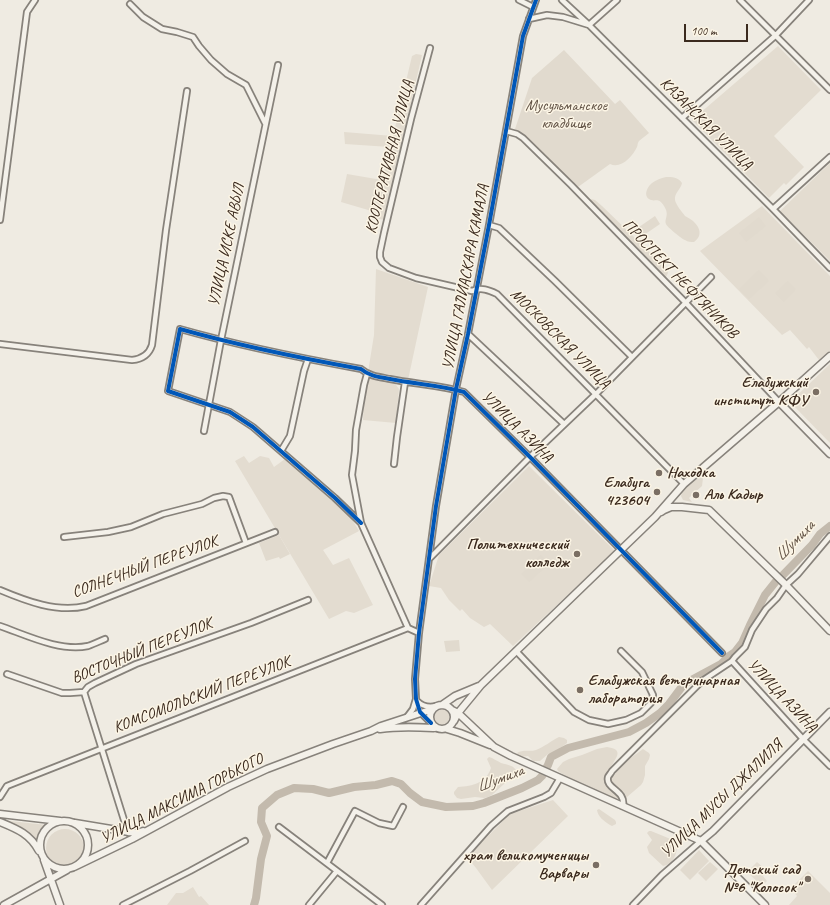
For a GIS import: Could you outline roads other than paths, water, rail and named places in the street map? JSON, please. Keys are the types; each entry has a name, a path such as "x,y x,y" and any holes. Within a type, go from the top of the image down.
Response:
{"main road":[{"path":"655,517 677,490 830,356"},
{"name":"ПРОСПЕКТ НЕФТЯНИКОВ","path":"779,402 830,454"},
{"path":"677,490 675,498 677,503 682,507"},
{"path":"446,729 451,726 454,721 455,711 481,685 655,517 664,510 672,507 709,510 786,585 830,631"},
{"name":"УЛИЦА МАКСИМА ГОРЬКОГО","path":"4,905 50,879 132,839 228,787 268,769 437,706 455,696 481,685"},
{"path":"432,725 429,716 437,706 446,706 455,711 494,747 550,774 701,841 765,905"},
{"name":"УЛИЦА МУСЫ ДЖАЛИЛЯ","path":"701,841 713,831 830,712"},
{"name":"УЛИЦА МАКСИМА ГОРЬКОГО","path":"371,731 392,727 432,725 442,730 446,729 460,733 494,747"},
{"path":"0,814 67,822 137,833 148,830"},
{"path":"0,822 16,828 26,834 35,843 42,856 48,864 61,869 71,868 81,862 86,855 88,847 87,839 83,831 77,826 67,822 56,822 49,826 40,838 42,856 60,905"}],"street":[{"path":"0,220 27,12 35,0"},
{"path":"519,0 533,7"},
{"name":"УЛИЦА ГАЛИАСКАРА КАМАЛА","path":"432,725 420,712 416,700 415,679 419,633 436,506 456,389 490,225 523,36 536,0"},
{"name":"КАЗАНСКАЯ УЛИЦА","path":"562,0 682,118 830,268"},
{"path":"529,19 547,15 563,17 588,25 617,0"},
{"path":"740,0 830,90"},
{"path":"682,118 776,36 809,0"},
{"path":"130,4 143,17 162,29 193,37 211,60 227,74 246,85 266,123"},
{"name":"КООПЕРАТИВНАЯ УЛИЦА","path":"389,268 382,262 380,252 411,119 430,48"},
{"name":"УЛИЦА ИСКЕ АВЫЛ","path":"204,431 221,340 278,65"},
{"path":"0,344 132,360 142,358 148,353 152,345 166,230 187,91"},
{"name":"ПРОСПЕКТ НЕФТЯНИКОВ","path":"506,130 523,138 686,303 779,402"},
{"path":"773,209 830,157"},
{"path":"490,225 499,228 632,357"},
{"name":"МОСКОВСКАЯ УЛИЦА","path":"389,268 416,278 445,285 472,291 476,289 491,291 501,298 684,484"},
{"path":"429,559 711,278"},
{"name":"УЛИЦА АЗИНА","path":"209,405 168,392 180,329 221,340 360,369 367,374 405,382 456,389 464,392 530,457 722,653"},
{"path":"468,334 564,424"},
{"path":"281,451 290,436 304,370 308,359"},
{"path":"367,374 356,430 352,475 361,523 408,628 419,633"},
{"path":"394,464 405,382"},
{"path":"209,405 230,412 252,427 335,498 361,523"},
{"path":"64,536 108,532 131,528 163,514 202,504 214,498 223,496 229,497 246,543"},
{"name":"СОЛНЕЧНЫЙ ПЕРЕУЛОК","path":"0,590 41,604 55,607 77,608 86,606 276,532"},
{"path":"622,806 622,796 610,785 608,781 608,777 612,771 702,681 732,661 745,647 752,630 766,609 830,536"},
{"name":"ВОСТОЧНЫЙ ПЕРЕУЛОК","path":"7,674 62,693 70,694 84,692 94,682 136,664 251,623 308,600"},
{"path":"0,626 60,646 88,646 105,639"},
{"name":"КОМСОМОЛЬСКИЙ ПЕРЕУЛОК","path":"0,797 7,786 408,628"},
{"path":"516,651 574,712 589,720 608,724 626,720 641,714 651,703 653,695 642,672 621,651"},
{"name":"УЛИЦА АЗИНА","path":"732,661 803,739 830,766"},
{"path":"84,692 121,813 132,839"},
{"path":"407,718 413,709 416,700 425,706 437,706"},
{"path":"421,905 491,826 508,810 551,793 560,778"},
{"path":"327,863 355,811 378,823 393,826 404,807"},
{"path":"279,827 382,905"},
{"path":"123,905 190,871 244,841"},
{"name":"УЛИЦА МУСЫ ДЖАЛИЛЯ","path":"633,905 662,875 701,841"},
{"path":"310,905 337,871"}],"waterway":[{"name":"Шумиха","path":"781,577 812,545 820,534 830,526"},
{"name":"Шумиха","path":"254,905 261,859 267,836 261,822 262,808 277,795 294,788 313,789 329,793 354,787 376,785 392,781 401,784 422,802 446,807 473,806 522,788 538,780 542,776 551,757 568,748 629,732 646,723 660,713 669,704 684,684 721,664 735,652 742,643 765,595 777,580"}],"place":[{"name":"Елабужский институт КФУ","path":"816,392"},
{"name":"Находка","path":"659,473"},
{"name":"Елабуга 423604","path":"657,492"},
{"name":"Аль Кадыр","path":"696,495"},
{"name":"Политехнический колледж","path":"577,554"},
{"name":"Елабужская ветеринарная лаборатория","path":"580,690"},
{"name":"храм великомученицы Варвары","path":"596,865"},
{"name":"Детский сад №6 \"Колосок\"","path":"808,879"}],"park label":[{"name":"Мусульманское кладбище","path":"566,115"}]}
